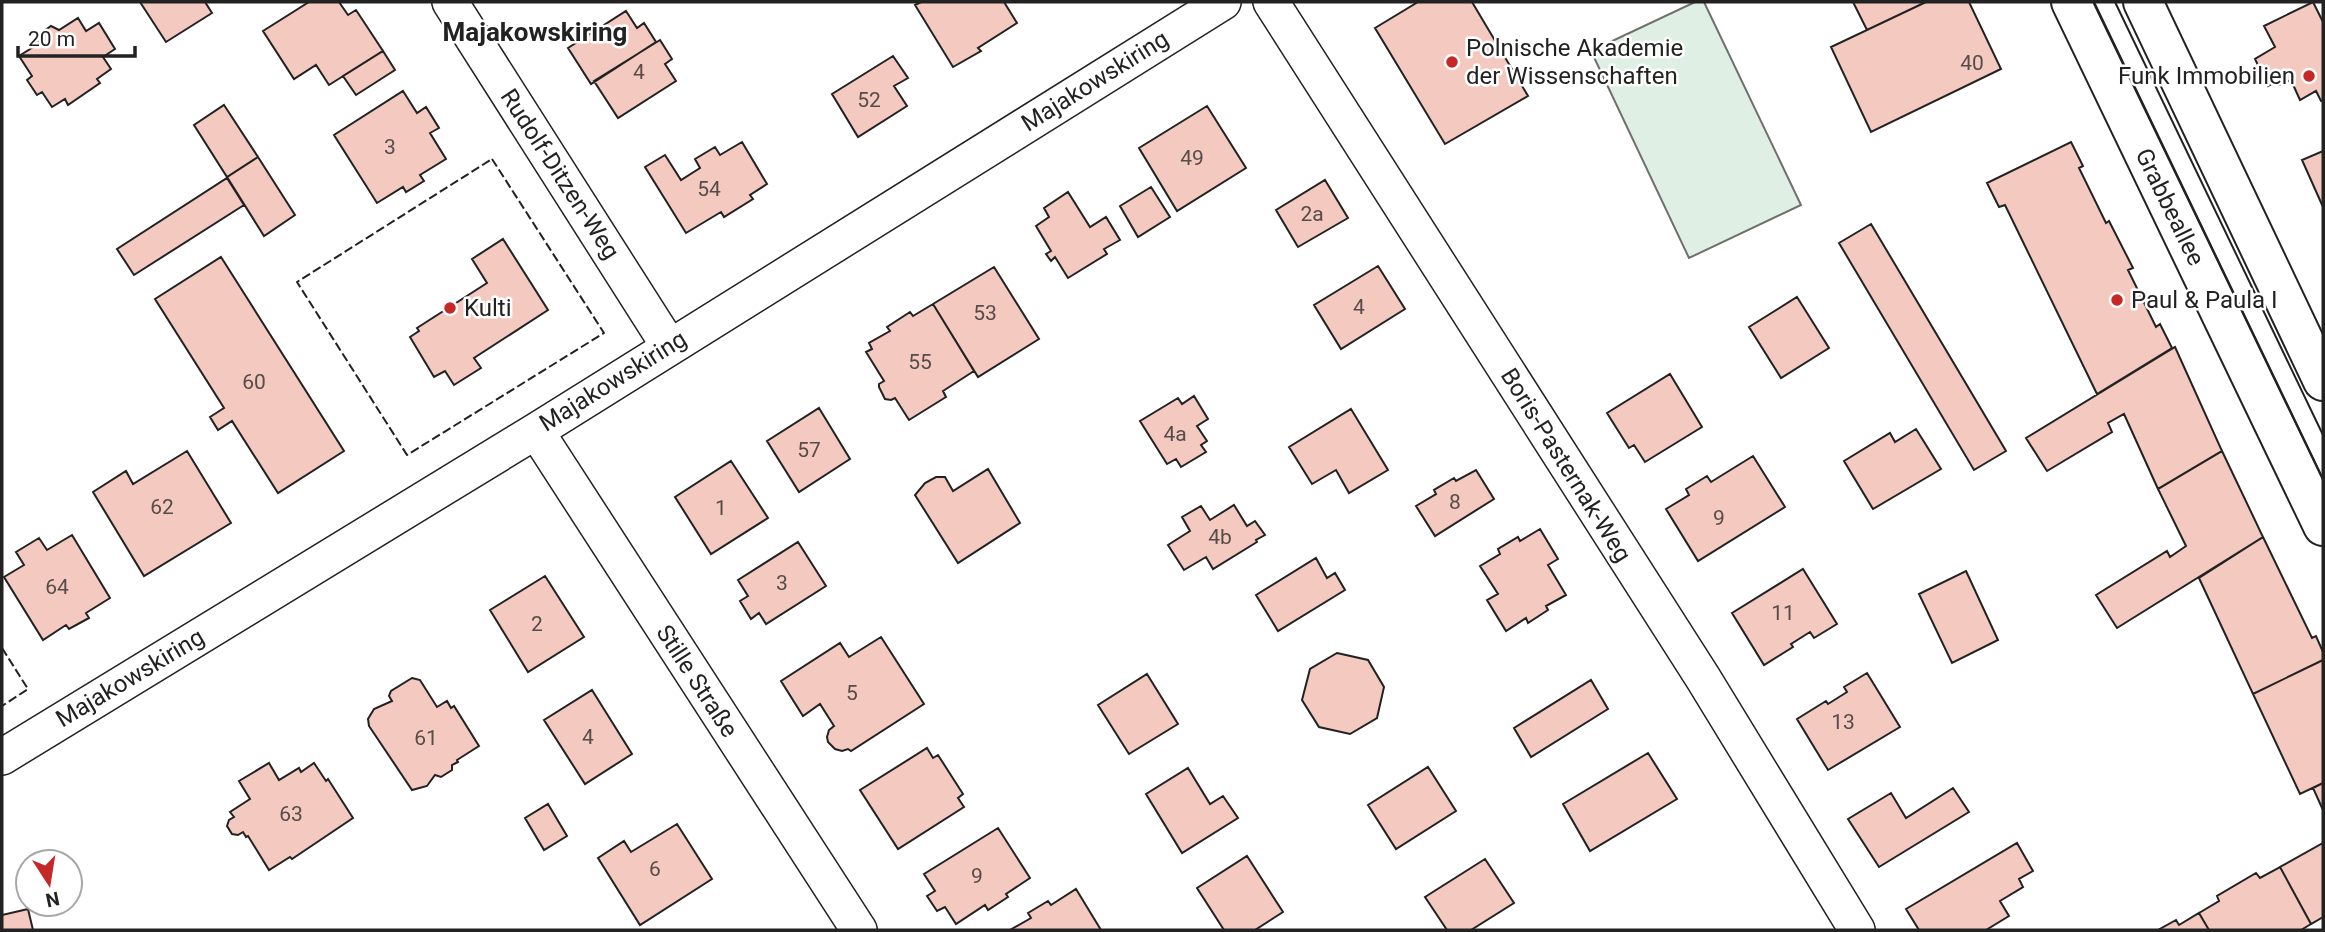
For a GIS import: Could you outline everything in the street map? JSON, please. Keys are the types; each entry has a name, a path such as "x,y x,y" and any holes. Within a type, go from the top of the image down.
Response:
{"main road":[{"name":"Grabbeallee","path":"2071,2 2323,526"},
{"path":"2143,2 2323,381"}],"street":[{"name":"Rudolf-Ditzen-Weg","path":"450,2 669,346"},
{"name":"Majakowskiring","path":"2,757 536,431 1223,2"},
{"name":"Boris-Pasternak-Weg","path":"1270,2 1703,678 1857,930"},
{"name":"Stille Straße","path":"536,431 859,930"}],"green space":[{"path":"1695,2 1704,2 1801,205 1689,258 1591,51"}],"building":[{"path":"140,2 205,2 212,13 166,42"},
{"path":"309,2 339,2 348,15 356,10 383,51 329,85 316,65 294,79 263,31"},
{"path":"921,2 1004,2 1017,23 978,48 981,51 953,67 915,5"},
{"name":"Polnische Akademie der Wissenschaften","path":"1418,2 1472,2 1528,96 1445,144 1375,28"},
{"path":"1853,2 1926,2 1867,30"},
{"path":"1926,2 1969,2 2001,69 1871,132 1831,47"},
{"path":"2313,2 2323,22 2321,101 2316,91 2300,100 2291,80 2279,85 2277,81 2268,86 2255,59 2275,47 2264,26"},
{"path":"626,11 637,28 644,23 656,42 591,84 568,48"},
{"path":"78,18 86,31 99,23 115,49 103,57 111,69 97,79 100,83 68,105 65,99 52,107 42,92 37,95 27,80 32,76 19,56 38,44 37,36 51,26 59,30"},
{"path":"660,40 672,59 665,64 676,81 618,118 594,81"},
{"path":"383,51 395,70 356,95 343,76"},
{"path":"893,56 908,78 894,86 907,106 858,137 832,94"},
{"path":"403,91 417,113 426,107 439,128 430,133 446,159 420,175 424,181 406,192 403,187 377,203 334,135"},
{"path":"224,105 258,157 227,177 194,125"},
{"path":"1207,106 1246,168 1177,211 1139,148"},
{"path":"742,142 767,184 750,195 753,199 724,217 721,212 686,233 645,167 665,155 681,180 700,168 695,159 715,147 720,155"},
{"path":"2071,142 2083,166 2079,168 2106,223 2109,221 2133,268 2128,270 2156,327 2160,324 2172,348 2097,394 2005,205 1999,207 1987,183"},
{"path":"2323,151 2323,207 2302,160"},
{"path":"258,157 295,215 264,236 227,177"},
{"path":"227,178 244,205 134,275 117,249"},
{"path":"1325,180 1348,218 1298,247 1276,210"},
{"path":"1151,187 1170,217 1138,237 1120,206"},
{"path":"1068,192 1090,227 1106,217 1120,240 1104,249 1107,254 1068,278 1055,257 1051,261 1046,254 1051,251 1036,226 1049,217 1044,208"},
{"path":"1871,224 2006,451 1974,470 1839,243"},
{"path":"503,239 548,310 474,358 481,368 454,385 445,371 434,377 410,337 419,331 417,328 487,283 472,259"},
{"path":"221,257 344,451 278,493 232,421 218,430 210,417 224,408 155,299"},
{"path":"1378,266 1405,309 1341,349 1314,305"},
{"path":"994,267 1039,339 978,377 933,304"},
{"path":"1797,297 1829,348 1781,378 1749,327"},
{"path":"933,304 974,371 943,391 946,397 909,420 895,398 885,399 879,387 884,381 866,352 872,349 869,343 890,331 887,327 910,312 913,316"},
{"path":"2175,347 2222,451 2158,489 2124,414 2108,423 2112,432 2047,471 2026,438"},
{"path":"1670,374 1702,427 1645,462 1634,445 1629,448 1607,413"},
{"path":"1194,396 1208,419 1197,426 1207,441 1201,445 1206,452 1181,467 1176,459 1167,464 1140,421 1178,398 1182,404"},
{"path":"819,408 850,459 799,492 767,441"},
{"path":"1351,409 1388,470 1349,493 1336,470 1312,484 1289,447"},
{"path":"1916,429 1941,469 1873,509 1844,461 1890,433 1895,442"},
{"path":"187,451 231,523 144,576 93,492 126,471 133,484"},
{"path":"2222,451 2263,537 2117,628 2096,595 2167,551 2170,557 2186,546 2158,489"},
{"path":"1753,456 1785,507 1698,561 1666,509 1689,495 1686,489 1707,476 1711,482"},
{"path":"731,461 768,518 711,554 675,497"},
{"path":"988,469 1020,523 958,563 915,495 925,483 936,477 945,477 953,491"},
{"path":"1476,470 1494,499 1435,536 1416,506 1436,494 1434,490 1454,478 1456,481"},
{"path":"1234,505 1247,526 1255,521 1265,535 1213,569 1206,557 1184,570 1168,545 1190,531 1182,517 1201,506 1210,520"},
{"path":"1540,529 1558,559 1548,565 1566,595 1546,606 1548,610 1528,623 1526,618 1506,631 1487,600 1498,594 1480,566 1500,554 1498,549 1518,537 1520,541"},
{"path":"72,535 110,598 86,613 89,618 69,629 66,625 43,640 4,577 24,565 16,552 39,538 47,550"},
{"path":"2263,537 2312,638 2316,636 2323,652 2323,660 2253,694 2199,578"},
{"path":"798,542 826,586 766,624 759,613 751,619 740,601 748,596 738,580"},
{"path":"1316,558 1327,578 1335,573 1345,590 1278,631 1256,595"},
{"path":"1803,569 1837,624 1814,638 1810,632 1791,644 1793,647 1764,665 1732,613"},
{"path":"1966,571 1998,640 1952,663 1919,594"},
{"path":"545,576 584,637 528,672 490,610"},
{"path":"881,637 924,704 851,751 835,749 827,737 834,726 820,704 803,716 781,681 840,643 849,657"},
{"path":"1337,653 1368,660 1384,687 1377,718 1350,734 1319,727 1302,700 1310,669"},
{"path":"2323,660 2323,783 2300,794 2253,694"},
{"path":"1867,673 1900,727 1828,770 1797,719 1847,692 1844,687"},
{"path":"1147,674 1178,724 1129,754 1098,705"},
{"path":"412,678 420,680 437,707 447,701 451,708 454,706 479,746 457,760 458,762 452,765 452,770 441,777 435,775 427,786 412,790 369,726 368,719 374,709 392,701 389,696 391,691"},
{"path":"1591,680 1608,709 1531,757 1514,728"},
{"path":"592,690 632,754 585,784 544,720"},
{"path":"927,748 933,758 938,755 963,794 958,798 964,807 898,849 860,790"},
{"path":"1648,753 1677,799 1590,851 1563,804"},
{"path":"269,763 279,780 299,768 301,772 314,763 326,781 328,779 353,818 292,859 290,857 269,870 248,836 243,832 232,834 227,826 229,820 234,817 230,812 250,799 239,781"},
{"path":"1428,767 1456,811 1396,849 1368,805"},
{"path":"1188,768 1210,804 1223,796 1238,818 1182,853 1146,794"},
{"path":"2323,783 2323,810 2313,788"},
{"path":"1953,788 1969,812 1879,867 1848,819 1891,793 1906,818"},
{"path":"548,804 567,836 544,850 525,818"},
{"path":"677,824 712,879 640,925 598,858 624,841 631,852"},
{"path":"998,828 1030,878 988,910 985,905 956,924 945,907 937,911 927,896 935,891 924,874"},
{"path":"2017,843 2033,871 2019,879 2023,887 2000,901 2009,916 1986,930 1919,930 1906,909"},
{"path":"2323,843 2323,917 2311,924 2280,867"},
{"path":"1247,856 1283,912 1255,930 1224,930 1197,888"},
{"path":"1485,859 1514,903 1471,930 1447,930 1425,897"},
{"path":"2280,867 2311,924 2301,930 2209,930 2199,913 2219,901 2217,896 2256,873 2260,878"},
{"path":"1076,889 1101,930 1010,930 1031,918 1028,913 1048,901 1051,905"},
{"path":"14,912 14,918 30,918 33,930 2,930 2,915"},
{"path":"2199,913 2209,930 2158,930 2176,920 2179,925"}],"tram line":[{"path":"2094,2 2323,479"},
{"path":"2115,2 2323,435"}],"fence":[{"path":"492,159 604,333 407,455 297,282 492,159"},
{"path":"2,648 28,689 2,706"}],"place":[{"name":"Polnische Akademie der Wissenschaften","path":"1452,62"},
{"name":"Funk Immobilien","path":"2309,76"},
{"name":"Paul & Paula I","path":"2117,300"},
{"name":"Kulti","path":"450,308"}],"district":[{"name":"Majakowskiring","path":"535,32"}]}
